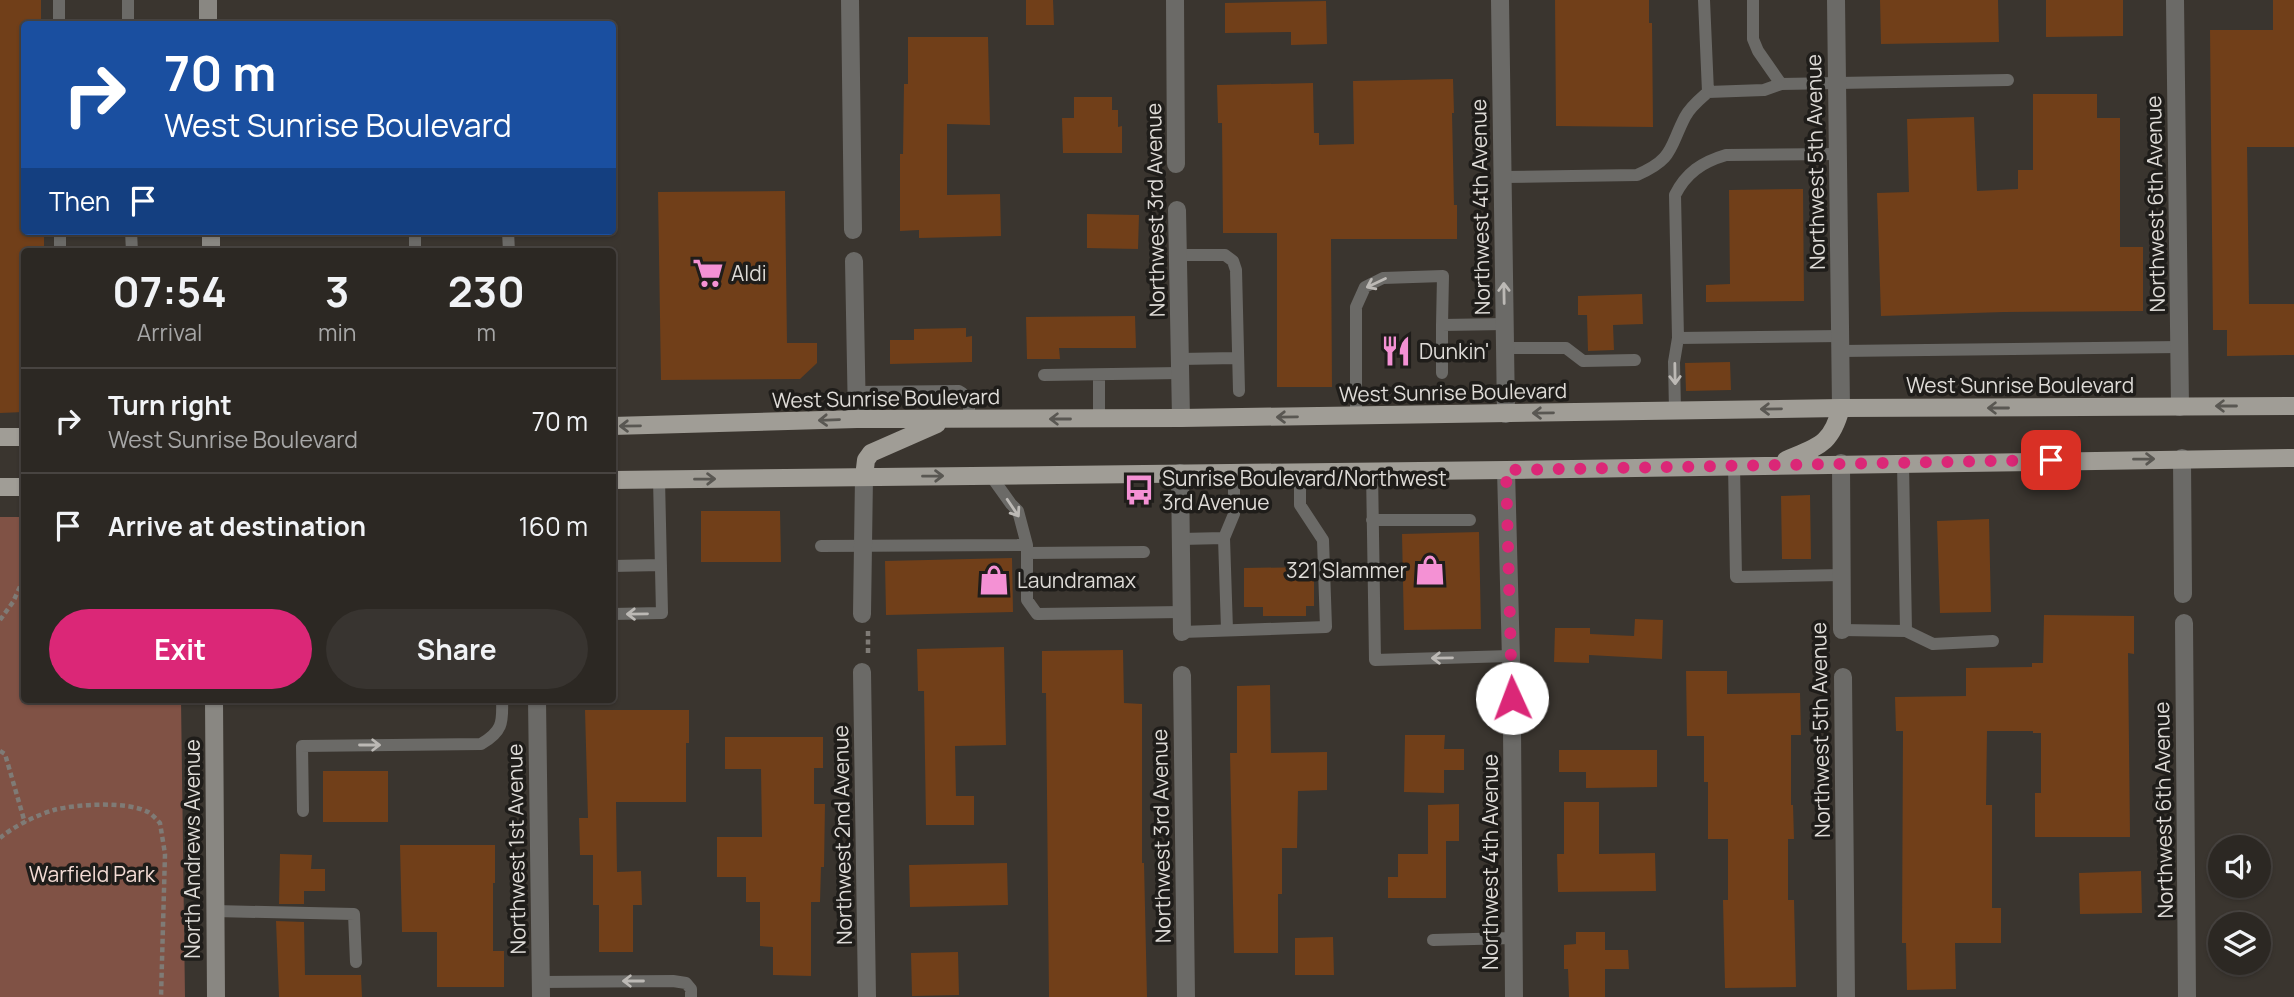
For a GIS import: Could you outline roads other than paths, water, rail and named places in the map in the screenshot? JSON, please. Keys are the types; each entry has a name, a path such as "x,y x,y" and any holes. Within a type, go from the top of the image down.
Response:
{"main road":[{"path":"208,0 208,21"},
{"name":"West Sunrise Boulevard","path":"616,426 856,419 1099,419 1841,408 2294,406"},
{"path":"1777,464 1819,446 1833,433 1841,408"},
{"path":"864,477 866,460 871,453 947,419"},
{"path":"0,437 21,437"},
{"path":"616,480 2294,458"},
{"path":"0,487 21,487"},
{"name":"North Andrews Avenue","path":"214,703 216,997"}],"street":[{"path":"850,0 853,230"},
{"name":"Northwest 3rd Avenue","path":"1175,0 1176,164"},
{"name":"Northwest 4th Avenue","path":"1500,0 1506,414"},
{"name":"Northwest 5th Avenue","path":"1836,0 1841,408"},
{"name":"Northwest 6th Avenue","path":"2175,0 2180,407"},
{"name":"Northwest 3rd Avenue","path":"1177,210 1181,418"},
{"path":"854,261 856,419"},
{"path":"2182,458 2183,594"},
{"name":"Northwest 5th Avenue","path":"1840,463 1842,630"},
{"path":"1506,470 1512,698"},
{"path":"1180,473 1182,632"},
{"path":"862,614 864,477"},
{"name":"Northwest 6th Avenue","path":"2184,623 2187,997"},
{"name":"Northwest 2nd Avenue","path":"862,672 867,997"},
{"name":"Northwest 3rd Avenue","path":"1182,675 1186,997"},
{"name":"Northwest 5th Avenue","path":"1843,677 1846,997"},
{"name":"Northwest 1st Avenue","path":"537,703 541,989"},
{"name":"Northwest 4th Avenue","path":"1512,727 1514,997"}],"lane":[{"path":"59,0 59,21"},
{"path":"128,0 128,21"},
{"path":"1704,0 1708,92"},
{"path":"1753,0 1753,39 1758,51 1781,83"},
{"path":"1503,177 1637,175 1650,169 1672,149 1686,115 1708,92 1764,90 1781,83 2008,80"},
{"path":"1675,411 1674,362 1678,338 1675,195 1682,181 1711,159 1726,155 1838,154"},
{"path":"1178,255 1225,255 1233,261 1236,270 1239,391"},
{"path":"1356,416 1356,307 1365,287 1383,278 1443,276 1442,373"},
{"path":"1442,325 1505,324"},
{"path":"1678,338 1841,344 2179,347"},
{"path":"1505,348 1566,348 1583,361 1635,360"},
{"path":"1044,375 1099,374 1237,358"},
{"path":"1099,374 1099,419"},
{"path":"856,392 959,391 966,395 969,402 970,419"},
{"path":"1903,463 1906,631"},
{"path":"1734,465 1736,577 1842,575"},
{"path":"1372,471 1375,660 1510,656"},
{"path":"1227,630 1224,538 1234,514 1234,472"},
{"path":"1182,632 1326,627 1323,540 1300,505 1300,472"},
{"path":"991,475 1018,511 1027,549 1027,600 1037,614 1182,612"},
{"path":"616,614 662,613 659,479"},
{"path":"1371,520 1470,520"},
{"path":"1181,539 1224,538"},
{"path":"821,546 1144,552"},
{"path":"616,566 661,565"},
{"path":"1842,630 1906,631 1933,644 1993,641"},
{"path":"303,811 302,746 481,744 496,735 503,718 502,703"},
{"path":"215,911 354,914 355,962"},
{"path":"1433,940 1514,938"},
{"path":"541,989 673,981 685,983 691,989 691,997"}],"place":[{"name":"Aldi","path":"708,273"},
{"name":"Dunkin'","path":"1396,351"},
{"name":"Sunrise Boulevard/Northwest 3rd Avenue","path":"1139,490"},
{"name":"321 Slammer","path":"1430,570"},
{"name":"Laundramax","path":"994,580"}],"park label":[{"name":"Warfield Park","path":"92,874"}]}
